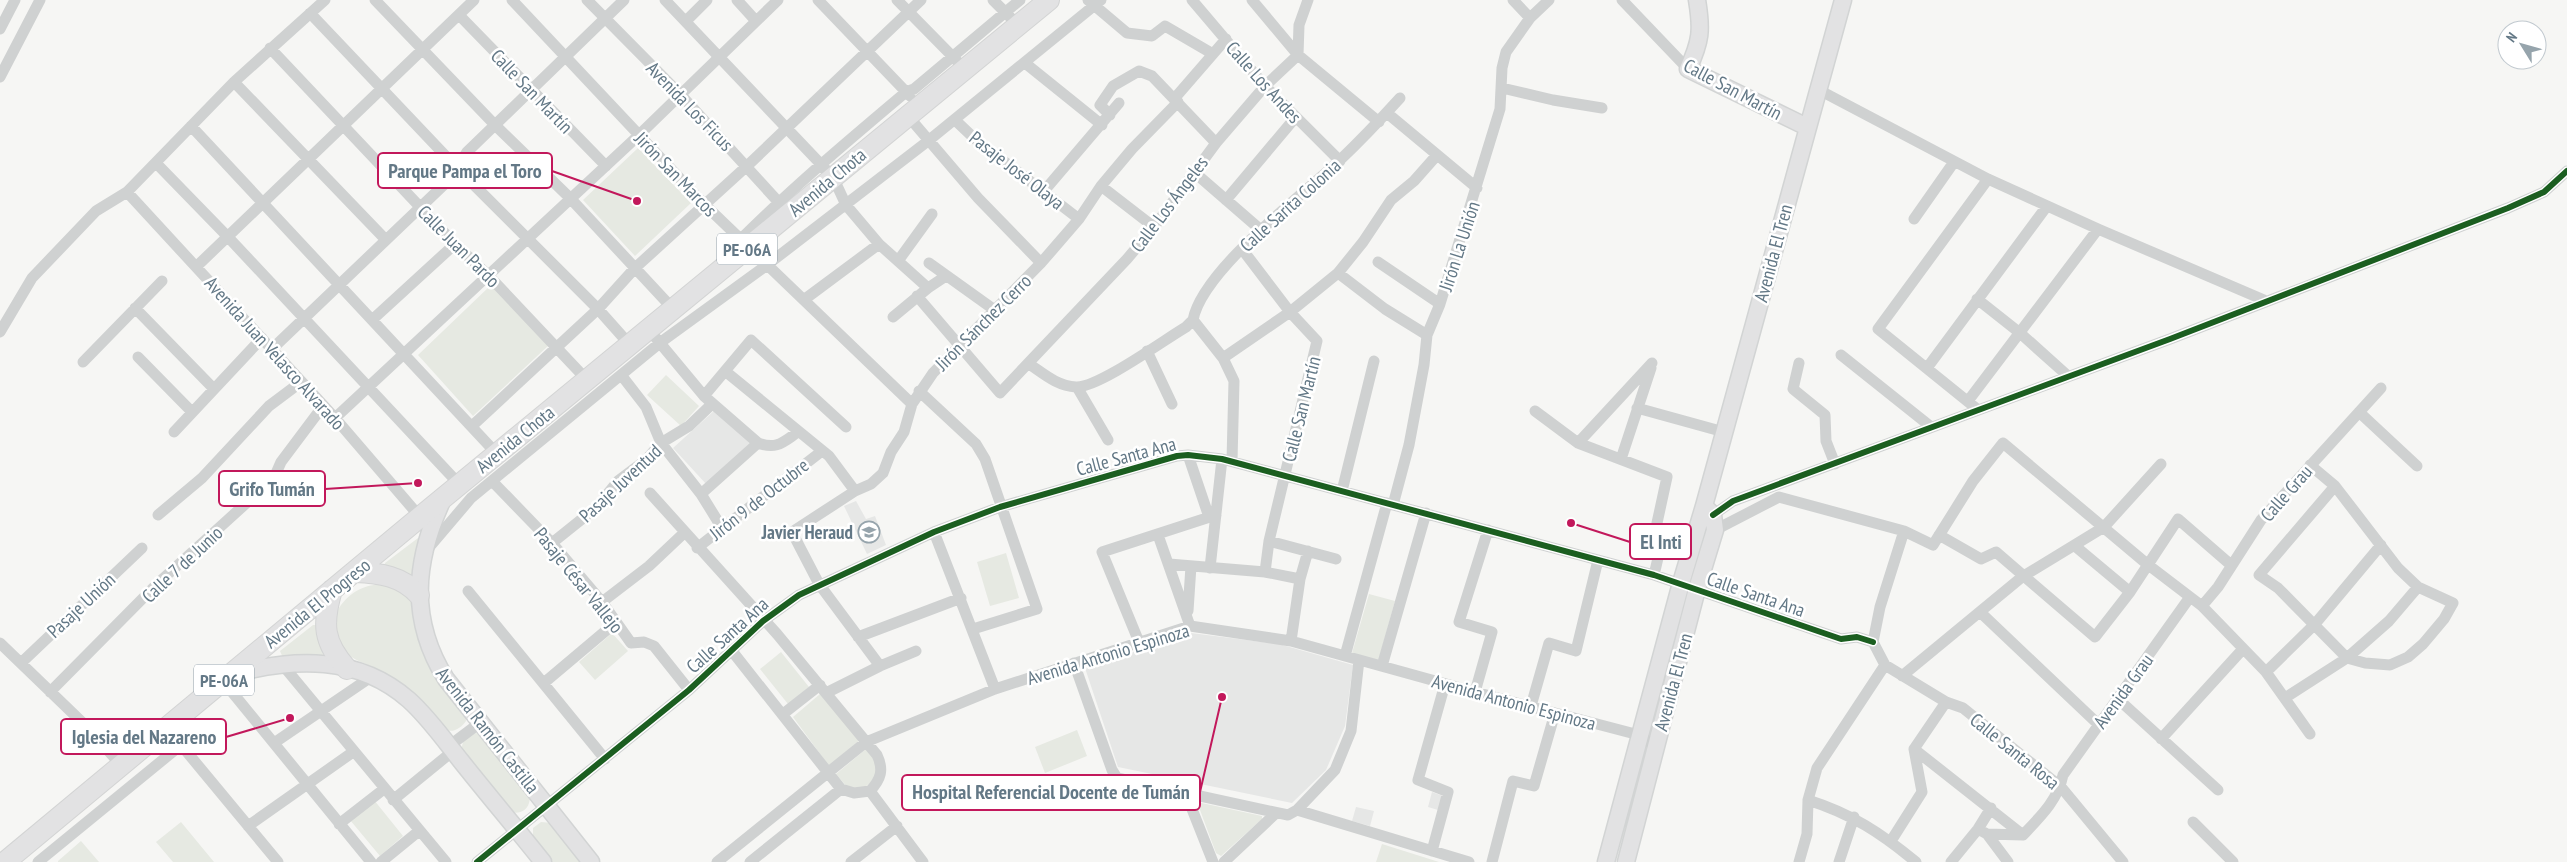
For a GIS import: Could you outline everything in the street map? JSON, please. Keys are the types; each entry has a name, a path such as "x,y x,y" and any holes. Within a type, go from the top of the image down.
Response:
{"highway":[{"name":"Avenida Chota","path":"443,498 630,345 655,336 674,310 784,207 827,170 914,111 958,63 1012,19 1049,0"},
{"name":"Avenida El Progreso","path":"5,862 443,498"},
{"path":"355,572 389,575 412,587 419,595"},
{"path":"332,590 325,620 326,633 335,656 347,669"}],"main road":[{"path":"1688,69 1699,46 1702,26 1697,0"},
{"name":"Avenida El Tren","path":"1626,862 1697,589 1711,517 1724,432 1843,0"},
{"name":"Calle San Martín","path":"1688,69 1807,127"},
{"name":"Avenida Ramón Castilla","path":"443,498 434,519 424,555 419,595 427,640 435,661 446,679 591,862"},
{"name":"Avenida El Tren","path":"1606,862 1681,583 1711,517"},
{"path":"227,678 281,663 304,661 347,669 370,677 408,699 542,862"}],"street":[{"path":"0,29 15,0"},
{"path":"0,77 40,0"},
{"path":"0,332 32,278 96,211 127,192 234,82 325,0"},
{"path":"375,0 495,125 570,198 674,310"},
{"path":"197,266 263,205 474,0"},
{"name":"Jirón San Marcos","path":"512,0 704,204 744,244 805,299 912,404"},
{"name":"Avenida Los Ficus","path":"587,0 680,94 784,207"},
{"path":"272,349 420,207 458,169 467,152 624,0"},
{"path":"665,0 827,170 846,205 879,244 928,288"},
{"path":"686,21 707,0"},
{"path":"737,0 756,21"},
{"path":"335,418 639,135 778,0"},
{"path":"818,0 906,92 928,142 978,198 1041,263"},
{"path":"827,170 906,92 958,63 897,0"},
{"path":"472,426 598,309 635,268 747,166 921,0"},
{"path":"993,0 1012,19 1020,0"},
{"name":"Calle Los Andes","path":"1192,0 1295,118 1340,161"},
{"path":"1252,0 1298,55 1379,122"},
{"path":"1298,55 1299,25 1308,0"},
{"path":"1513,0 1530,18"},
{"name":"Jirón La Unión","path":"1345,656 1410,436 1424,365 1427,335 1440,304 1500,109 1502,68 1506,52 1530,18 1549,0"},
{"name":"Calle San Martín","path":"1622,0 1688,69"},
{"path":"424,555 471,498 622,376 655,336 768,265 928,142 1025,63 1095,2 1127,33 1152,36 1166,26 1213,54"},
{"path":"310,13 458,169 598,309 630,345"},
{"name":"Calle San Martín","path":"458,15 606,166"},
{"name":"Jirón Sánchez Cerro","path":"819,584 792,532 855,491 871,484 883,473 891,452 904,432 912,404 919,390 932,373 996,312 1041,263 1079,219 1101,186 1226,39"},
{"name":"Calle Juan Pardo","path":"270,48 455,244 557,346 587,380"},
{"name":"Calle Los Ángeles","path":"959,347 1000,393 1029,364 1154,227 1216,143 1266,86 1298,55"},
{"path":"1025,63 1102,125"},
{"path":"1110,115 1100,105 1113,86 1139,71 1152,76 1216,143"},
{"path":"234,82 386,240"},
{"path":"1502,88 1553,100 1602,108"},
{"path":"1819,90 1988,179 2098,229 2264,300"},
{"name":"Calle Sarita Colonia","path":"1193,320 1195,308 1212,280 1242,249 1340,161 1400,98"},
{"path":"1044,191 1119,103"},
{"path":"1387,113 1477,188"},
{"path":"1226,200 1295,118"},
{"name":"Pasaje José Olaya","path":"955,120 975,138 1079,219"},
{"path":"191,126 497,454"},
{"path":"1223,358 1290,312 1338,272 1363,242 1390,200 1414,181 1437,155"},
{"path":"1914,219 1954,162"},
{"path":"156,163 228,237 459,484"},
{"path":"1711,517 1734,500 1835,464 1930,426 2068,376 2508,208 2544,192 2567,171"},
{"path":"1194,172 1262,231"},
{"path":"1977,409 1878,329 1988,179"},
{"path":"1101,186 1154,227"},
{"name":"Avenida Juan Velasco Alvarado","path":"127,192 335,418 420,516"},
{"path":"1927,368 2047,206"},
{"path":"898,262 932,214"},
{"path":"1968,401 2098,229"},
{"path":"372,320 455,244"},
{"path":"805,299 879,244"},
{"name":"Calle San Martín","path":"1242,249 1290,312 1317,342 1285,475"},
{"path":"1378,262 1440,304"},
{"path":"929,263 996,312"},
{"path":"1338,272 1385,309 1427,335"},
{"path":"893,317 917,296 946,276"},
{"path":"83,362 162,281"},
{"path":"917,296 959,347"},
{"path":"1977,299 2020,333 2068,376"},
{"path":"135,308 214,389"},
{"path":"1029,364 1056,382 1077,387 1096,383 1186,327 1193,320 1223,358 1234,381 1227,460 1212,516 1210,568"},
{"path":"655,336 708,400 758,443 769,447 798,432"},
{"path":"174,432 262,338"},
{"name":"Pasaje Juventud","path":"552,543 597,507 618,481 646,460 662,443 689,426 708,400 725,371 752,340 846,427"},
{"path":"1147,351 1172,404"},
{"path":"1841,355 1930,426"},
{"path":"138,357 192,412"},
{"path":"1342,491 1374,361"},
{"path":"1799,362 1793,389 1825,415 1826,441 1835,464"},
{"path":"1578,444 1652,363 1621,459"},
{"name":"Jirón 9 de Octubre","path":"725,371 822,451 855,491"},
{"path":"622,376 646,407 662,443 701,494 722,528"},
{"path":"158,515 202,478 269,406 300,382"},
{"path":"1077,387 1108,440"},
{"name":"Calle Grau","path":"2202,606 2218,587 2262,520 2381,388"},
{"path":"919,390 976,444 985,459 1037,609 974,629"},
{"name":"Calle 7 de Junio","path":"50,692 156,585 274,478 281,462 323,406"},
{"path":"1637,408 1724,432"},
{"path":"1535,411 1578,444 1667,477 1657,523 1662,541 1654,575"},
{"path":"2359,412 2417,466"},
{"path":"701,494 758,443"},
{"path":"1711,517 1779,497 1904,531 1933,545 1973,481 2003,443 2147,564 2202,606 2242,650 2266,672 2310,734"},
{"name":"Jirón 9 de Octubre","path":"697,548 822,451"},
{"path":"1188,455 1212,516"},
{"name":"Calle Santa Ana","path":"477,862 689,690 780,606 819,584 934,532 1000,506 1188,455 1227,460 1654,575 1841,639 1857,637 1873,642"},
{"path":"1902,676 2022,577 2104,527 2161,464"},
{"path":"2310,465 2335,486 2398,568 2418,587 2453,603 2444,619 2424,644 2408,657 2390,665 2347,658 2278,588 2259,575 2335,486"},
{"path":"1265,572 1269,541 1285,475"},
{"name":"Pasaje César Vallejo","path":"492,481 552,543 602,602 631,643 644,642 654,646 689,690"},
{"path":"650,493 823,689 877,755 882,765 881,775 870,791 854,793 841,789 732,651"},
{"path":"1382,666 1426,513"},
{"path":"1139,642 1102,552 1212,516"},
{"path":"1939,535 1981,559 1996,552 2022,577 2095,637 2130,592 2178,520 2231,565"},
{"path":"1475,692 1492,632 1459,622 1488,530"},
{"path":"1799,862 1807,834 1808,800 1817,768 1886,665 1873,642 1880,607 1904,531"},
{"path":"934,532 974,629 995,689"},
{"path":"602,602 649,566 684,533"},
{"path":"1158,535 1189,620"},
{"path":"1269,541 1336,559"},
{"path":"2266,672 2315,624 2381,545"},
{"path":"2075,546 2130,592"},
{"name":"Pasaje Unión","path":"21,662 142,548"},
{"path":"1291,641 1300,579 1308,552"},
{"path":"1531,706 1549,643 1576,651 1598,560"},
{"path":"1169,564 1265,572 1300,579"},
{"path":"1189,620 1191,566"},
{"path":"819,584 880,666"},
{"path":"2285,698 2347,658 2389,621 2418,587"},
{"path":"468,591 545,682 605,759"},
{"name":"Avenida Grau","path":"2023,836 2051,804 2061,787 2063,775 2190,597"},
{"path":"858,637 961,598"},
{"path":"1980,612 2098,724"},
{"name":"Avenida Antonio Espinoza","path":"717,862 866,742 995,689 1139,642 1189,620 1291,641 1639,735 1656,747"},
{"path":"545,682 616,623"},
{"path":"0,643 87,727 120,765"},
{"path":"2161,739 2242,650"},
{"path":"783,714 823,689 916,651"},
{"path":"1292,812 1335,770 1352,731 1359,660"},
{"path":"281,663 446,862"},
{"path":"1074,663 1112,770 1117,778 1275,814 1292,812 1469,862"},
{"name":"Calle Santa Rosa","path":"1886,665 1946,702 1963,708 2061,787 2124,862"},
{"path":"274,743 370,677"},
{"path":"227,678 305,784 371,862"},
{"path":"1432,851 1448,792 1418,780 1445,684"},
{"path":"2118,699 2218,790"},
{"path":"1891,841 1922,792 1914,749 1946,702"},
{"path":"1492,862 1513,781 1534,786 1555,713"},
{"path":"394,800 481,722"},
{"path":"167,728 278,862"},
{"path":"38,862 181,745"},
{"path":"1914,749 1991,808 2023,836"},
{"path":"248,826 353,752"},
{"path":"339,824 384,789"},
{"path":"750,862 841,789"},
{"path":"870,791 924,862"},
{"path":"1186,794 1212,862"},
{"path":"1808,800 1854,817 1891,841 1916,862"},
{"path":"1951,862 1982,832 1991,808"},
{"path":"1224,862 1275,814"},
{"path":"1839,862 1854,817"},
{"path":"2193,822 2232,862"},
{"path":"852,862 896,826"},
{"path":"381,862 419,831"},
{"path":"1982,832 2023,836"},
{"path":"1982,832 2008,862"}],"shaded area":[{"path":"638,148 691,203 635,256 583,200"},
{"path":"491,285 549,345 473,416 418,355"},
{"path":"666,375 699,406 681,426 647,395"},
{"path":"715,410 752,443 707,485 673,448"},
{"name":"Javier Heraud","path":"856,501 866,519 875,516 886,545 867,554 844,506"},
{"path":"418,538 422,541 414,577 384,568 385,563"},
{"path":"1006,553 1019,598 990,606 977,562"},
{"path":"391,585 410,599 465,712 466,721 456,730 444,729 412,693 401,684 386,674 348,655 337,643 335,626 339,608 357,591 368,586"},
{"path":"1369,594 1395,601 1378,662 1352,653"},
{"path":"313,625 318,625 323,655 283,658 280,651"},
{"path":"612,633 628,651 595,680 579,662"},
{"path":"1191,633 1279,644 1353,665 1345,726 1326,770 1292,803 1118,767 1085,668"},
{"path":"781,652 809,687 788,704 760,669"},
{"path":"820,694 860,740 829,766 793,717"},
{"path":"1077,730 1087,756 1045,773 1035,747"},
{"path":"476,733 481,735 530,796 529,804 523,811 511,812 462,752 462,745 465,739 469,735"},
{"path":"866,749 875,761 877,771 875,776 861,790 847,787 836,774"},
{"path":"1432,792 1443,796 1438,810 1428,807"},
{"path":"374,800 403,836 380,856 350,820"},
{"path":"1197,802 1262,816 1262,819 1221,856 1216,853"},
{"path":"1356,807 1374,811 1370,826 1352,821"},
{"path":"181,822 214,862 173,862 156,842"},
{"path":"541,822 552,823 586,862 550,862 533,841 533,828"},
{"path":"81,841 99,862 58,862 58,861"},
{"path":"1382,844 1439,862 1376,862"}],"cycle path":[{"path":"1713,515 1733,501 2170,339 2508,208 2544,192 2567,171"},
{"path":"477,862 689,690 763,621 799,595 934,532 1000,507 1177,456 1188,455 1222,459 1654,575 1841,639 1857,637 1873,642"}],"place":[{"name":"Parque Pampa el Toro","path":"637,201"},
{"name":"Grifo Tumán","path":"418,483"},
{"name":"El Inti","path":"1571,523"},
{"name":"Javier Heraud","path":"869,532"},
{"name":"Hospital Referencial Docente de Tumán","path":"1222,697"},
{"name":"Iglesia del Nazareno","path":"290,718"}]}
